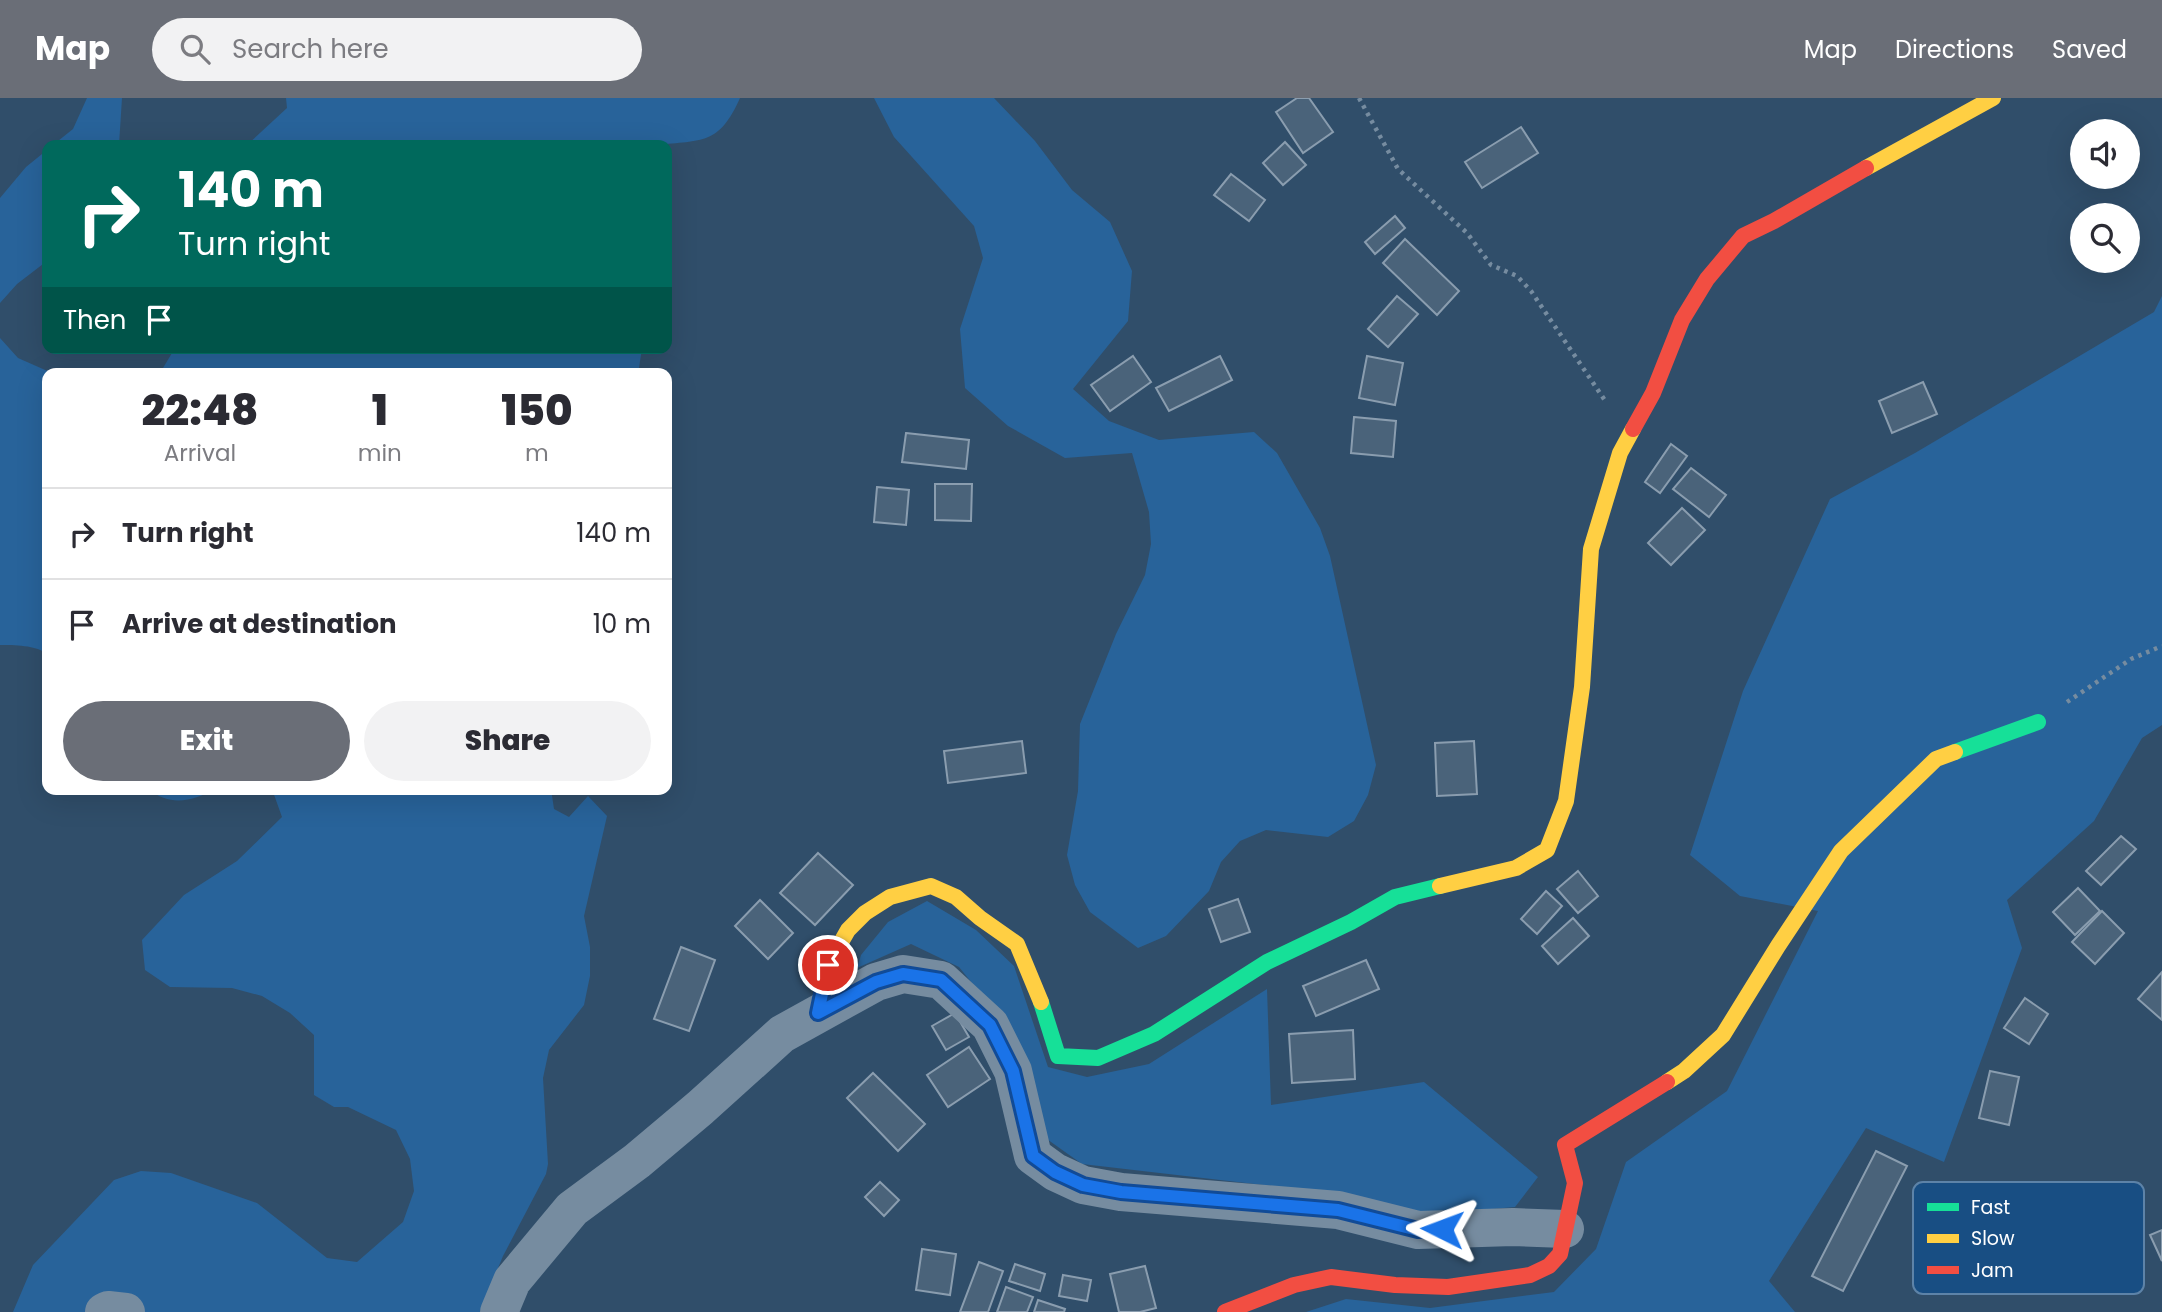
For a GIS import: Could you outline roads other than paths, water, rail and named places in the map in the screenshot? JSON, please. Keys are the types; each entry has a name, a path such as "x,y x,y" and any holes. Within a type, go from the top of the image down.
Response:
{"street":[{"path":"818,1013 828,965 848,930 865,913 890,897 931,886 956,897 1017,944 1038,993 1058,1056 1098,1058 1154,1034 1267,962 1352,922 1395,897 1516,868 1547,850 1566,801 1581,687 1591,550 1620,453 1653,393 1682,320 1707,279 1743,236 1993,98"},
{"path":"1225,1312 1294,1285 1331,1277 1395,1285 1448,1287 1530,1275 1549,1266 1560,1254 1575,1183 1565,1145 1684,1071 1723,1035 1841,851 1936,759 2038,722"},
{"path":"499,1312 512,1282 572,1209 658,1144 782,1034 876,982 903,974 941,980 990,1025 1013,1071 1033,1156 1055,1172 1083,1185 1121,1192 1338,1210 1418,1230 1513,1227 1565,1229"},
{"path":"104,1312 126,1312"}]}
